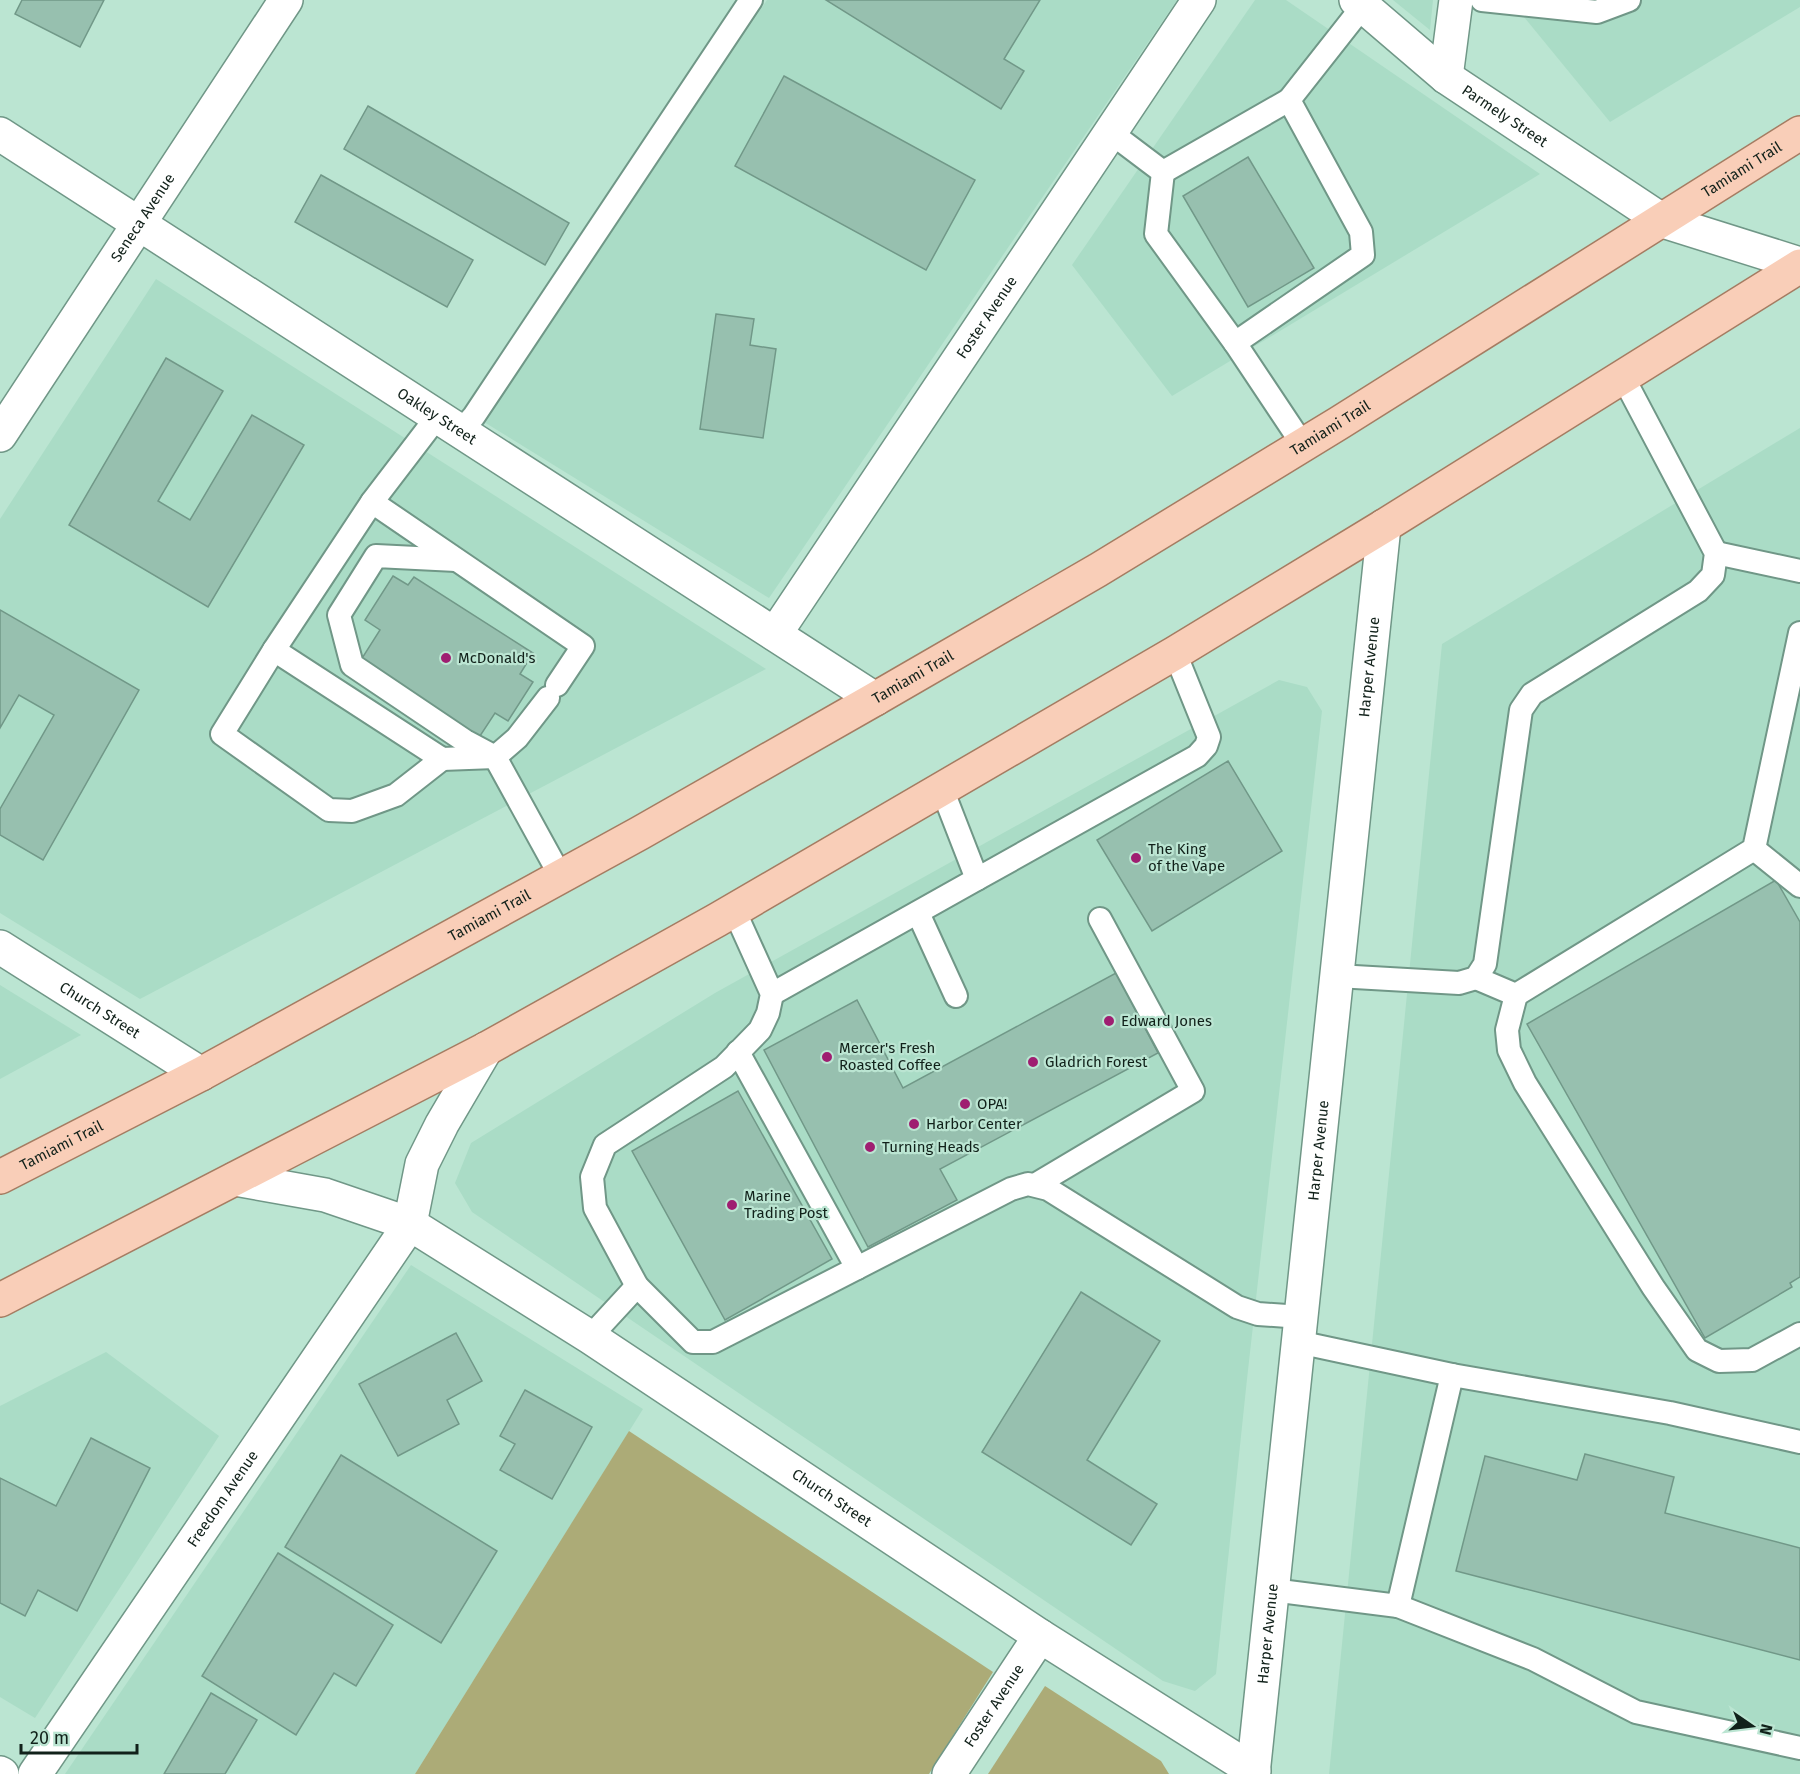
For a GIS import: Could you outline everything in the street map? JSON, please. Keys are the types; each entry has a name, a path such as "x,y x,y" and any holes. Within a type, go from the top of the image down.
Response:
{"main road":[{"name":"Tamiami Trail","path":"0,1177 201,1074 561,877 1098,570 1663,221 1800,133"},
{"path":"0,1300 486,1049 734,910 1174,653 1384,526 1800,265"}],"street":[{"name":"Seneca Avenue","path":"0,435 286,0"},
{"name":"Foster Avenue","path":"775,634 1198,0"},
{"path":"1446,77 1456,0"},
{"name":"Parmely Street","path":"1359,3 1446,77 1663,221 1800,265"},
{"name":"Oakley Street","path":"0,134 875,699"},
{"name":"Harper Avenue","path":"1253,1773 1384,526"},
{"name":"Church Street","path":"0,947 201,1074"},
{"path":"410,1224 422,1164 442,1124 486,1049"},
{"name":"Church Street","path":"235,1179 325,1195 410,1224 590,1337 1040,1636 1253,1773"},
{"name":"Freedom Avenue","path":"35,1774 410,1224"},
{"name":"Foster Avenue","path":"949,1774 1040,1636"}],"lane":[{"path":"442,759 396,795 352,812 329,810 222,734 274,650 372,502 448,424 474,416 751,0"},
{"path":"1482,0 1597,12 1629,0"},
{"path":"1163,172 1289,100 1359,3"},
{"path":"1235,343 1363,255 1361,231 1289,100"},
{"path":"1110,132 1163,172"},
{"path":"1163,172 1156,234 1235,343 1303,445"},
{"path":"1337,976 1460,983 1476,978 1485,964 1521,710 1532,694 1698,591 1713,575 1716,554 1623,377"},
{"path":"274,650 442,759 495,757 517,738 553,691 583,646 372,502"},
{"path":"1716,554 1800,571"},
{"path":"456,560 376,556 339,615 352,665 465,741 495,757 561,877"},
{"path":"1800,633 1754,849 1516,995 1507,1030 1509,1050 1525,1083 1653,1287 1697,1350 1719,1361 1752,1360 1800,1334"},
{"path":"772,994 1197,756 1206,746 1209,736 1174,653"},
{"path":"942,789 977,879"},
{"path":"1754,849 1800,886"},
{"path":"734,910 772,994 768,1012 760,1029 724,1067 605,1145 592,1177 595,1208 638,1286 693,1342 713,1342 1011,1189 1028,1184 1048,1189 1238,1307 1300,1330 1452,1375 1670,1413 1800,1442"},
{"path":"918,913 956,996"},
{"path":"1035,1185 1193,1091 1100,919"},
{"path":"1476,978 1516,995"},
{"path":"738,1052 857,1268"},
{"path":"590,1337 638,1286"},
{"path":"1398,1606 1452,1375"},
{"path":"1272,1590 1398,1606 1533,1659 1636,1712 1800,1748"}],"shaded area":[{"path":"767,0 1177,0 769,598 484,422"},
{"path":"1255,0 1286,0 1540,174 1172,396 1072,265"},
{"path":"1393,0 1433,0 1430,30"},
{"path":"1510,0 1800,0 1800,7 1610,122"},
{"path":"156,279 766,669 140,999 0,913 0,519"},
{"path":"1800,428 1800,1774 1329,1774 1442,644"},
{"path":"1279,680 1307,687 1322,711 1216,1674 1195,1691 1163,1681 472,1212 455,1183 471,1143 715,993"},
{"path":"0,985 81,1035 0,1079"},
{"path":"411,1265 643,1409 415,1774 65,1774"},
{"path":"106,1352 219,1436 35,1718 0,1697 0,1406"},
{"path":"629,1431 993,1672 929,1774 415,1774"},
{"path":"1045,1686 1161,1761 1169,1774 988,1774"}],"building":[{"path":"22,0 104,0 80,47 15,14"},
{"path":"826,0 1040,0 1004,59 1024,71 1001,109"},
{"path":"784,76 975,180 926,270 735,166"},
{"path":"368,106 569,223 545,265 344,149"},
{"path":"1248,157 1314,268 1248,307 1183,196"},
{"path":"321,175 473,260 447,307 295,222"},
{"path":"716,314 754,319 750,345 776,349 763,438 700,429"},
{"path":"166,358 223,391 158,501 190,520 252,415 304,445 208,607 69,525"},
{"name":"McDonald's","path":"393,576 408,585 414,577 533,653 520,674 533,682 508,721 495,713 478,739 359,663 380,630 365,620"},
{"path":"0,610 139,690 43,860 0,835 0,809 54,715 19,695 0,728"},
{"path":"1228,761 1282,851 1152,931 1097,840"},
{"path":"1776,880 1800,922 1800,1277 1790,1283 1792,1287 1705,1338 1527,1024"},
{"name":"Harbor Center","path":"1116,973 1158,1053 940,1169 957,1200 868,1247 764,1050 857,1000 903,1088"},
{"name":"Marine Trading Post","path":"738,1091 832,1259 725,1320 632,1151"},
{"path":"1081,1292 1160,1341 1087,1460 1157,1504 1131,1545 982,1452"},
{"path":"456,1333 482,1381 447,1400 459,1424 398,1456 359,1384"},
{"path":"525,1390 592,1427 552,1499 500,1470 515,1444 500,1436"},
{"path":"91,1438 150,1468 77,1611 38,1590 25,1616 0,1603 0,1478 56,1506"},
{"path":"1585,1454 1674,1477 1665,1513 1800,1548 1800,1660 1456,1571 1485,1456 1577,1480"},
{"path":"341,1455 497,1551 441,1643 285,1547"},
{"path":"278,1553 393,1625 356,1686 334,1673 296,1735 202,1676"},
{"path":"211,1693 257,1720 225,1774 164,1774"}],"place":[{"name":"McDonald's","path":"446,658"},
{"name":"The King of the Vape","path":"1136,858"},
{"name":"Edward Jones","path":"1109,1021"},
{"name":"Mercer's Fresh Roasted Coffee","path":"827,1057"},
{"name":"Gladrich Forest","path":"1033,1062"},
{"name":"OPA!","path":"965,1104"},
{"name":"Harbor Center","path":"914,1124"},
{"name":"Turning Heads","path":"870,1147"},
{"name":"Marine Trading Post","path":"732,1205"}]}
